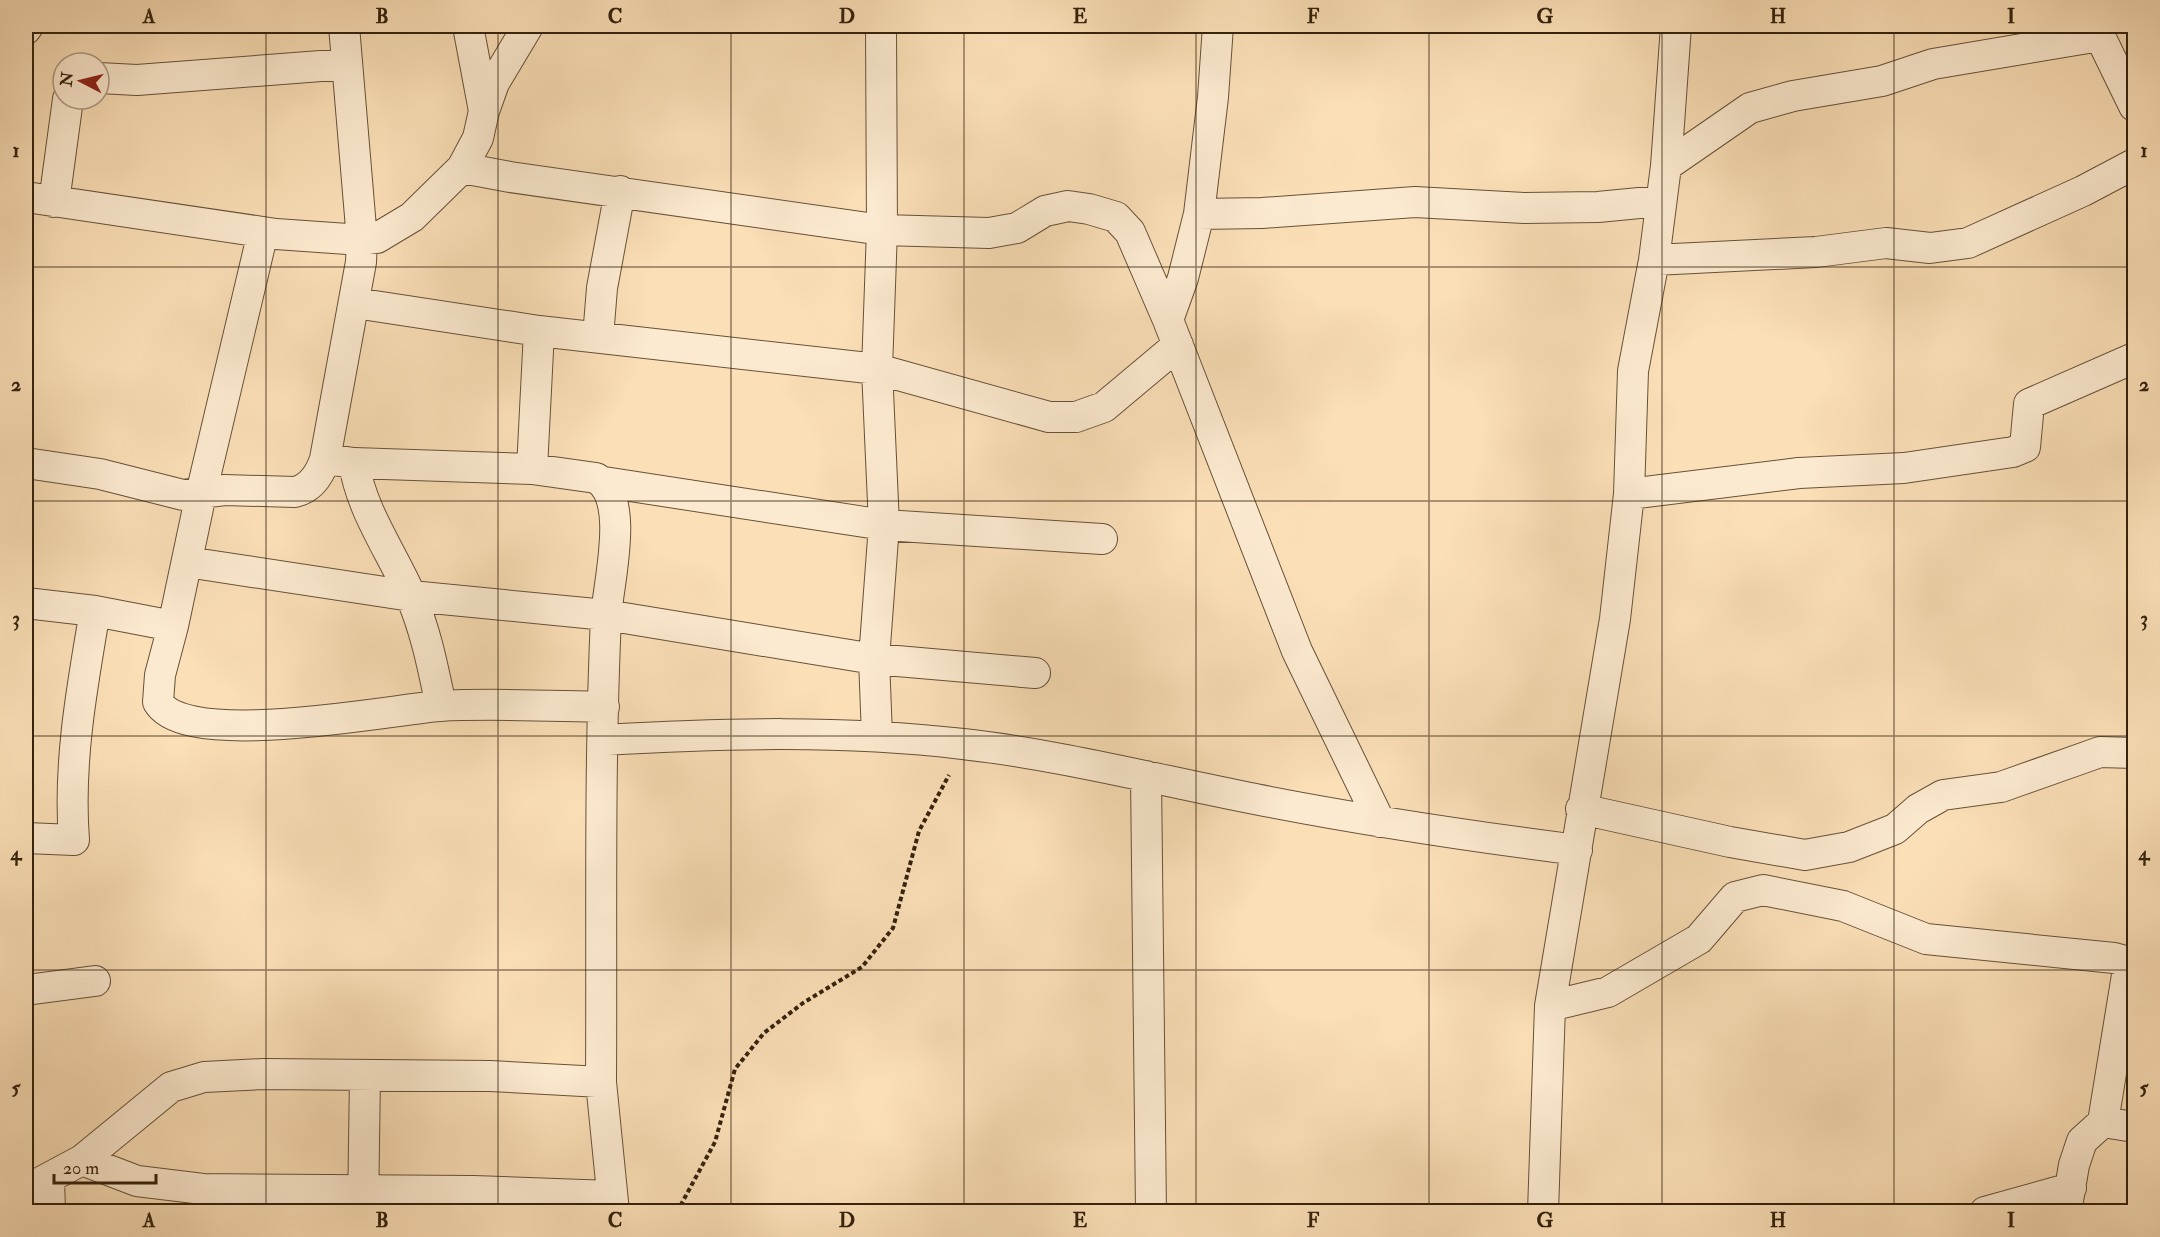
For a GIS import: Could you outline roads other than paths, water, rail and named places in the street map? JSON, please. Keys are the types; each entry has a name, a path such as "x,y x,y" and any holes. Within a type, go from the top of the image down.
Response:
{"street":[{"path":"26,463 100,474 171,494 201,494 225,490 300,491 316,478 325,459 355,303 362,240 344,26"},
{"path":"468,26 484,111"},
{"path":"65,111 40,199 262,232 362,240 377,238 412,217 462,168 478,138 494,83 528,26"},
{"path":"877,736 874,659 884,525 877,369 882,230 881,26"},
{"path":"355,303 442,314 539,331 877,369 1038,416 1076,417 1104,407 1122,394 1173,333 1198,214 1214,97 1218,26"},
{"path":"1543,1212 1550,1006 1577,850 1581,809 1616,619 1629,494 1633,371 1654,260 1666,166 1676,26"},
{"path":"1666,166 1750,108 1793,96 1882,81 1933,64 2098,31 2134,106"},
{"path":"111,79 137,80 347,64"},
{"path":"1654,260 1816,252 1886,243 1930,248 1968,243 2083,191 2134,164"},
{"path":"462,168 510,177 882,230 989,233 1020,227 1045,211 1059,207 1077,207 1116,217 1130,232 1173,333 1297,651 1380,822"},
{"path":"598,337 602,288 620,191"},
{"path":"1198,214 1262,213 1415,202 1524,208 1598,207 1660,201"},
{"path":"262,232 160,675 158,702 169,713 187,719 210,724 253,726 441,706 604,707"},
{"path":"532,470 539,331"},
{"path":"1629,494 1799,473 1904,468 2013,452 2025,447 2029,404 2134,358"},
{"path":"325,459 354,463 532,470 596,478 603,482 884,525 1102,539"},
{"path":"354,463 362,498 411,596 428,642 441,706"},
{"path":"81,1160 137,1181 161,1185 363,1201 565,1192 613,1204 601,1082 606,615 616,527 609,491 603,482"},
{"path":"187,562 411,596 606,615 874,659 1035,673"},
{"path":"26,603 95,611 173,626"},
{"path":"26,838 74,840 71,795 78,712 95,611"},
{"path":"603,740 715,733 808,732 965,744 1146,776 1380,822 1577,850"},
{"path":"1581,809 1730,842 1805,855 1849,847 1895,829 1918,809 1943,795 2001,787 2100,752 2134,753"},
{"path":"1146,776 1151,1212"},
{"path":"1550,1006 1608,992 1699,939 1735,897 1764,890 1843,906 1926,939 2125,961 2128,969 2103,1122 2082,1141 2074,1165 2069,1200 1985,1212"},
{"path":"26,990 95,981"},
{"path":"50,1212 37,1184 81,1160 171,1087 186,1080 262,1074 490,1076 601,1082"},
{"path":"363,1201 365,1075"},
{"path":"2103,1122 2134,1126"}]}
